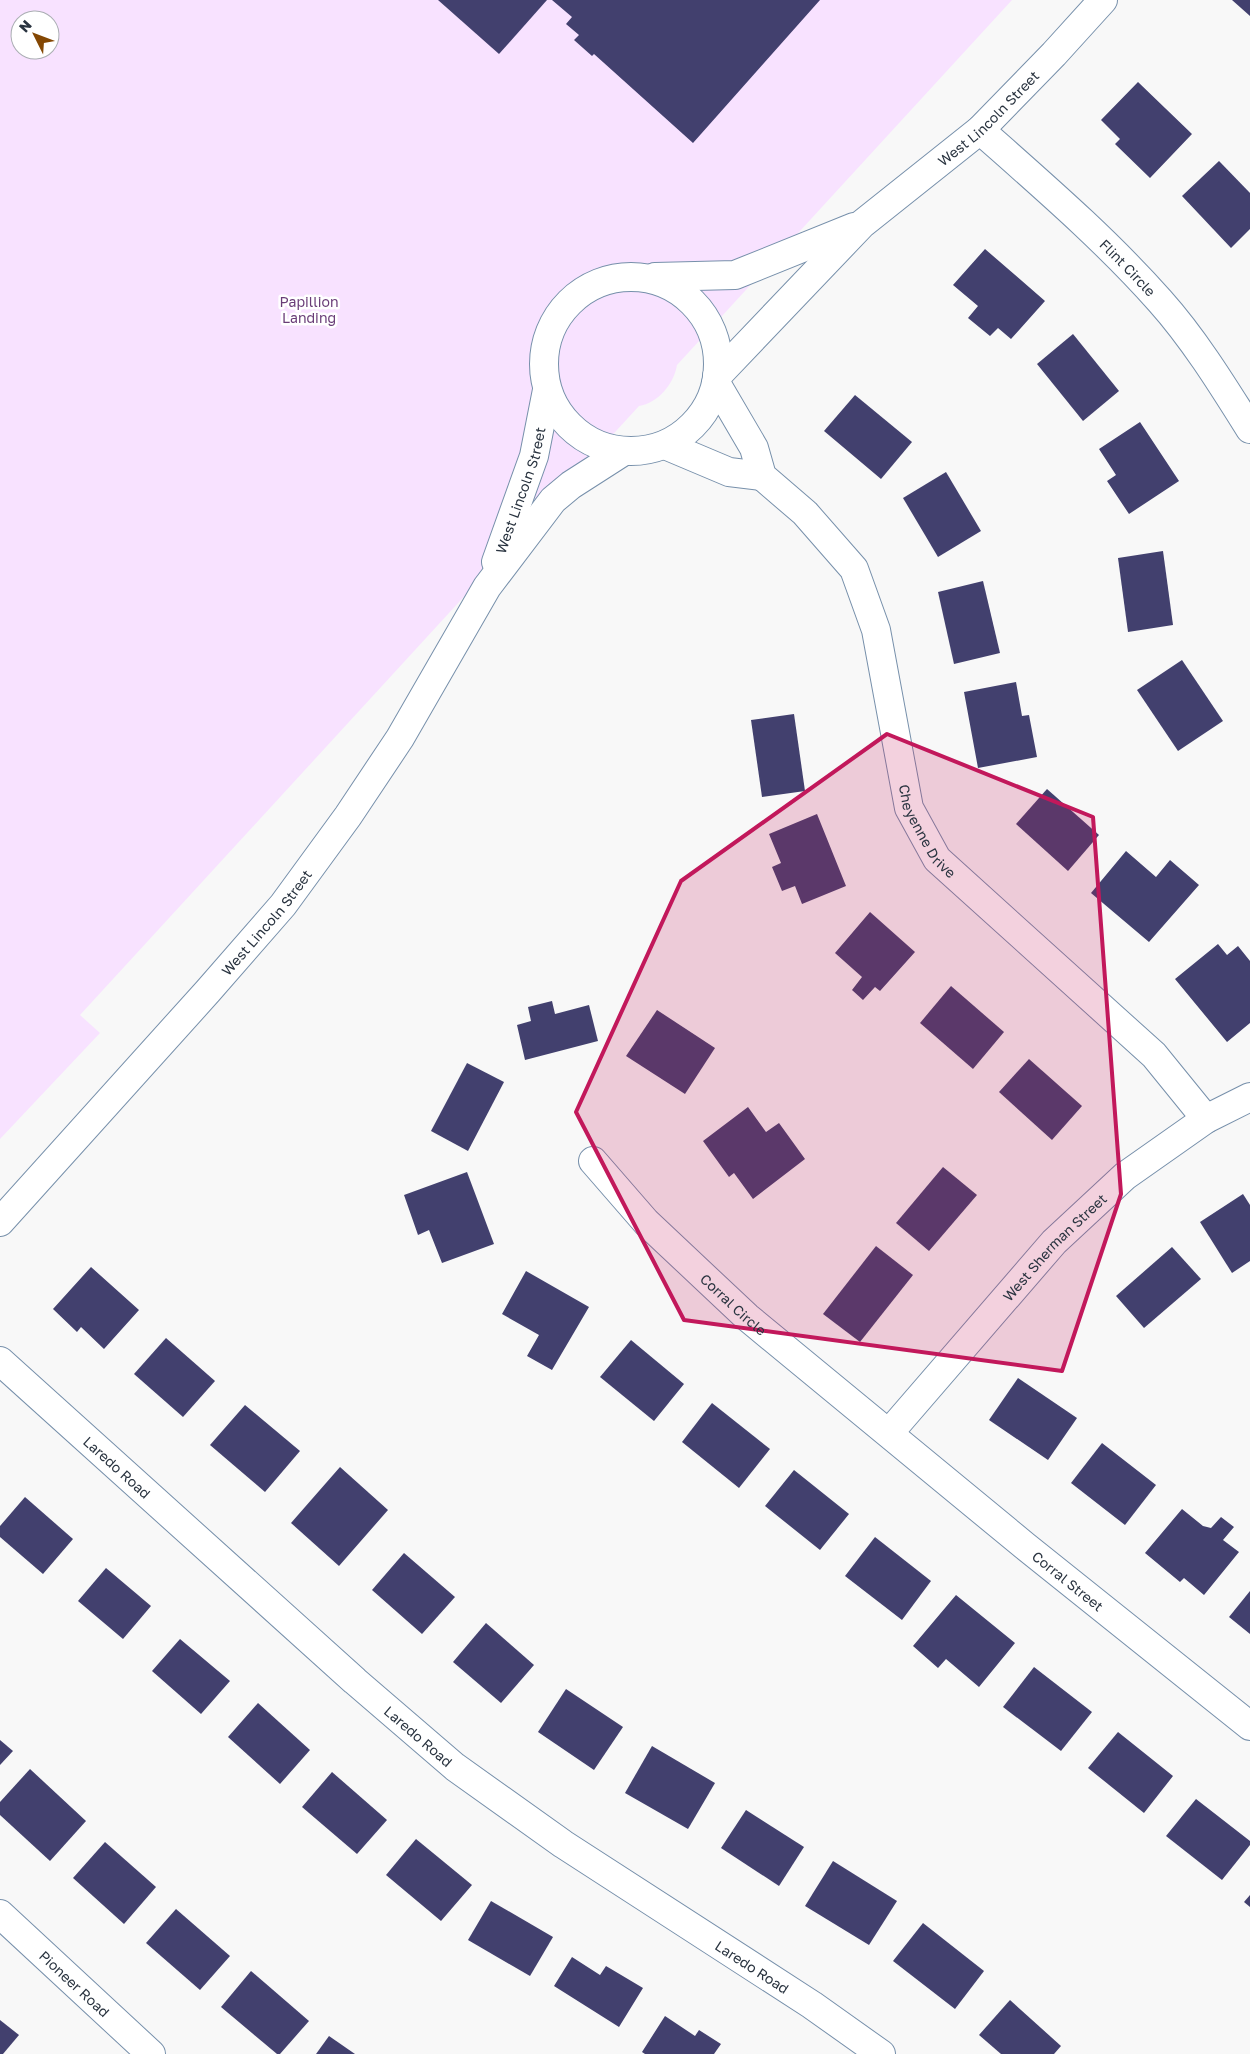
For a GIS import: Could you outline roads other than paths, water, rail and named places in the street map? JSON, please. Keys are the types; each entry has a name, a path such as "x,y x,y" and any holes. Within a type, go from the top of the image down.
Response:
{"street":[{"name":"West Lincoln Street","path":"717,380 862,224 980,130 1054,54 1103,0"},
{"name":"Flint Circle","path":"980,130 1089,228 1161,302 1219,379 1250,428"},
{"name":"West Lincoln Street","path":"655,277 735,275 862,224"},
{"path":"655,277 692,301 705,318 714,338 718,359 717,380 710,402 698,420 683,435 665,445 644,451 624,452 603,448 584,439 568,426 555,409 547,390 543,369 545,348 551,329 561,312 576,297 593,286 612,279 655,277"},
{"path":"665,445 730,472 762,476 754,448 717,380"},
{"name":"West Lincoln Street","path":"487,587 534,456 547,390"},
{"name":"West Lincoln Street","path":"0,1222 202,998 282,905 348,816 400,738 487,587 553,500 571,485 624,452"},
{"name":"Cheyenne Drive","path":"762,476 805,513 854,569 876,630 909,808 937,859 1154,1055 1206,1119"},
{"name":"West Sherman Street","path":"889,1433 1054,1242 1125,1176 1206,1119 1250,1097"},
{"name":"Corral Circle","path":"593,1161 646,1222 747,1317 889,1433"},
{"name":"Laredo Road","path":"0,1361 347,1674 455,1767 563,1844 803,1999 881,2054"},
{"name":"Corral Street","path":"889,1433 1025,1546 1250,1726"},
{"name":"Pioneer Road","path":"0,1914 151,2054"}],"park label":[{"name":"Papillion Landing","path":"309,310"}]}
